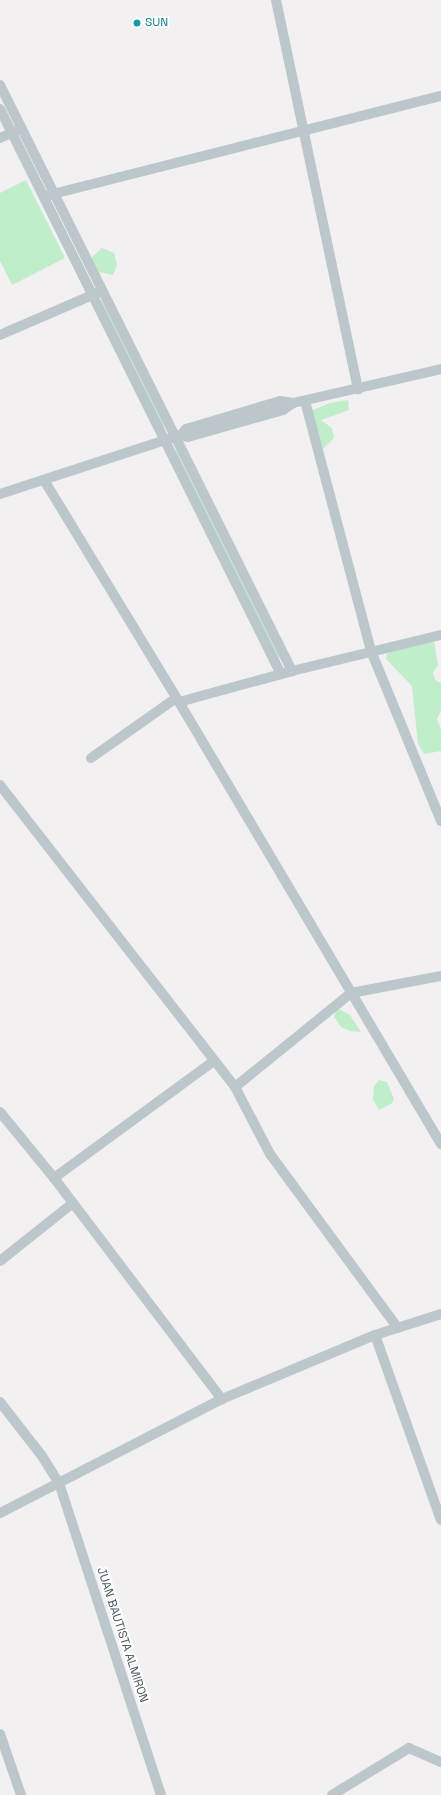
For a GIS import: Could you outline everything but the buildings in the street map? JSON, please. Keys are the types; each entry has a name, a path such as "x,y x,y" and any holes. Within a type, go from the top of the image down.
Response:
{"street":[{"path":"276,0 358,389"},
{"path":"0,85 102,290 178,436 292,671"},
{"path":"43,197 441,96"},
{"path":"0,110 280,674"},
{"path":"0,138 22,128"},
{"path":"0,335 102,290"},
{"path":"0,494 178,436 186,429 280,401 293,403 306,401 441,369"},
{"path":"306,401 371,651 441,822"},
{"path":"44,480 178,700 441,1144"},
{"path":"91,758 178,700 371,651 441,635"},
{"path":"0,785 235,1087 270,1154 398,1328"},
{"path":"235,1087 351,994 441,976"},
{"path":"54,1178 214,1061"},
{"path":"0,1112 54,1178 222,1399"},
{"path":"0,1261 73,1203"},
{"path":"0,1513 222,1399 375,1335 441,1314"},
{"path":"375,1335 441,1520"},
{"name":"JUAN BAUTISTA ALMIRON","path":"0,1402 42,1456 58,1483 161,1795"},
{"path":"0,1734 21,1795"},
{"path":"332,1795 409,1748 441,1762"}],"green space":[{"path":"26,180 65,258 12,285 0,261 0,193"},
{"path":"102,248 114,253 117,265 113,275 95,271 92,257"},
{"path":"102,301 165,427 163,428 101,302"},
{"path":"348,400 349,410 321,420 332,428 334,438 323,449 310,422 313,410 330,403"},
{"path":"176,449 280,657 278,658 175,450"},
{"path":"434,642 438,665 433,673 435,680 441,683 441,710 437,719 441,730 441,751 424,754 418,744 412,686 386,659 387,654 394,648"},
{"path":"337,1008 350,1015 361,1032 350,1031 341,1027 334,1017"},
{"path":"379,1080 387,1082 394,1099 392,1103 379,1110 373,1100 374,1086"}],"place":[{"name":"SUN","path":"137,23"}]}
